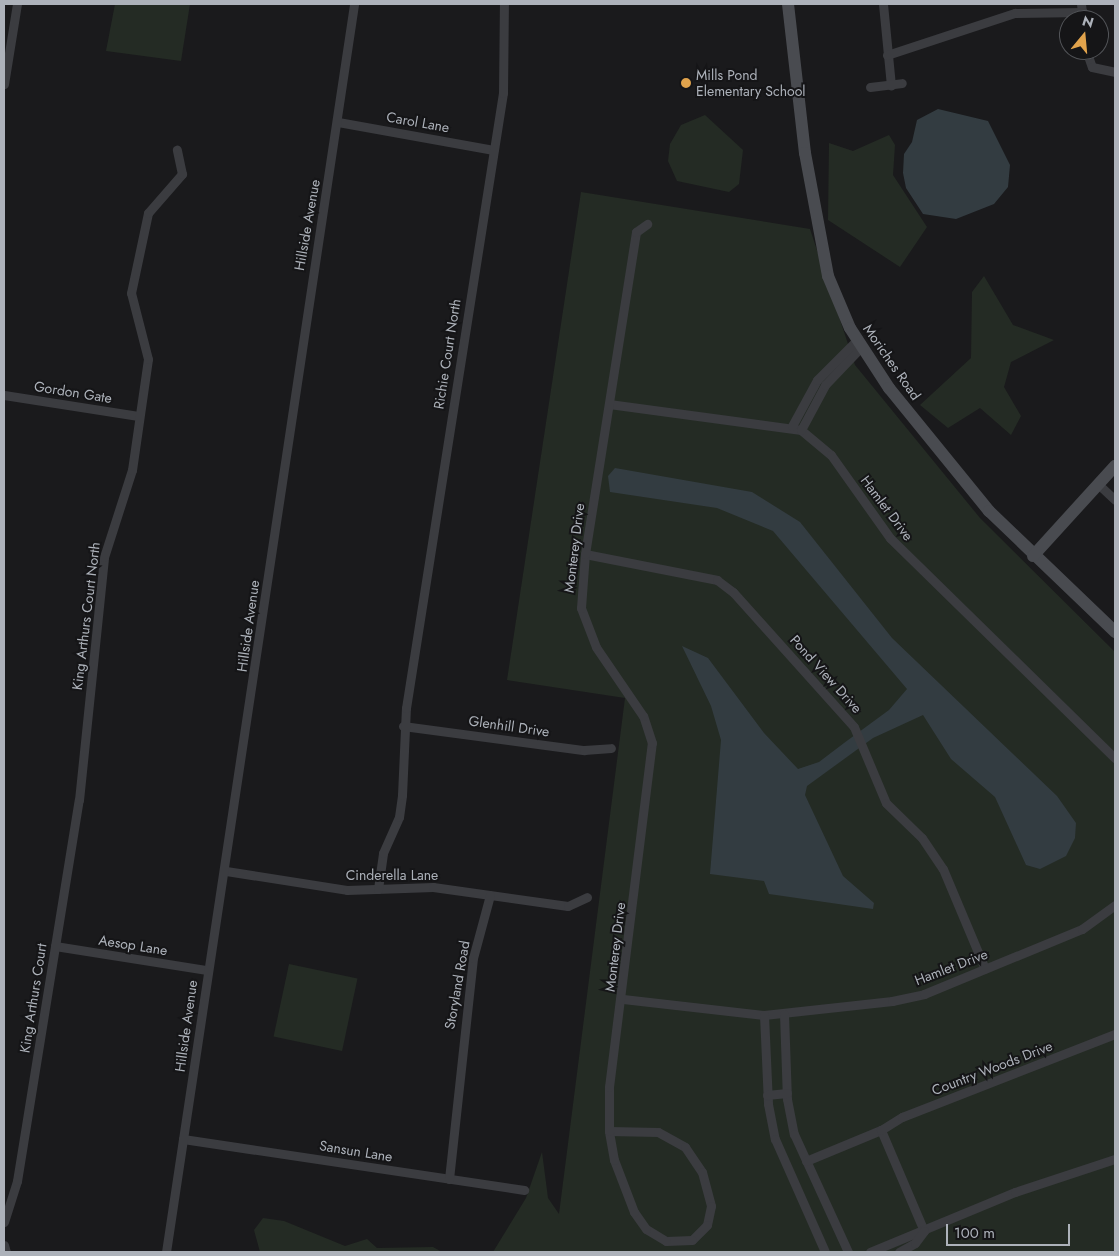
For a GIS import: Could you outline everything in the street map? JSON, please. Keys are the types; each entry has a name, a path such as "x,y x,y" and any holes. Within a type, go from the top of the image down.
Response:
{"main road":[{"name":"Moriches Road","path":"788,4 796,94 828,276 859,344 946,459 1033,556 1115,632"},
{"path":"1033,556 1115,466"}],"street":[{"path":"4,84 17,4"},
{"name":"Hillside Avenue","path":"166,1252 208,970 226,871 293,388 338,122 354,4"},
{"name":"Richie Court North","path":"403,726 503,93 504,4"},
{"path":"883,4 891,86"},
{"path":"887,55 1015,13 1059,12"},
{"path":"1089,60 1092,68 1115,72"},
{"path":"870,87 891,86 902,83"},
{"name":"Carol Lane","path":"338,122 493,150"},
{"name":"King Arthurs Court North","path":"82,776 104,557 132,470 138,416 148,359 131,293 148,213 182,174 177,150"},
{"name":"Monterey Drive","path":"609,1131 658,1132 685,1147 702,1172 711,1206 707,1225 692,1240 666,1241 646,1229 634,1212 617,1169 609,1131 610,1087 652,743 643,716 596,646 581,608 585,554 636,232 647,224"},
{"path":"608,404 796,428 817,380 859,344"},
{"name":"Gordon Gate","path":"4,395 138,416"},
{"name":"Hamlet Drive","path":"796,428 831,455 890,538 1115,758"},
{"path":"1098,484 1115,500"},
{"name":"Pond View Drive","path":"585,554 717,580 733,592 854,727 886,803 922,838 943,869 985,969"},
{"path":"378,889 383,854 398,818 402,795 403,726"},
{"name":"Glenhill Drive","path":"403,726 584,750 610,748"},
{"name":"King Arthurs Court","path":"4,1222 17,1181 82,776"},
{"name":"Cinderella Lane","path":"226,871 347,890 432,887 568,906 587,897"},
{"name":"Storyland Road","path":"449,1179 456,1081 472,958 490,895"},
{"name":"Hamlet Drive","path":"622,999 764,1015 784,1014 924,994 1082,929 1115,905"},
{"name":"Aesop Lane","path":"55,946 208,970"},
{"path":"784,1014 787,1093 794,1134 848,1252"},
{"path":"764,1015 767,1095 774,1139 825,1252"},
{"name":"Country Woods Drive","path":"806,1161 881,1130 902,1117 1115,1034"},
{"path":"767,1095 787,1093"},
{"path":"881,1130 924,1231"},
{"name":"Sansun Lane","path":"184,1139 524,1190"},
{"path":"870,1252 1015,1192 1115,1159"},
{"path":"899,1252 915,1243 924,1231"},
{"path":"4,1245 6,1252"}],"shaded area":[{"path":"115,4 190,4 181,61 106,51"},
{"path":"938,109 988,121 1010,165 1008,187 994,204 956,219 923,214 906,188 903,173 904,154 912,142 917,120"},
{"path":"705,115 743,150 739,184 729,192 677,181 668,161 670,144 681,125"},
{"path":"889,135 895,145 893,175 927,227 900,267 828,220 829,143 853,151"},
{"path":"581,192 810,229 855,365 980,518 1115,652 1115,1252 493,1252 526,1198 542,1152 548,1198 559,1214 625,698 507,680"},
{"path":"984,276 1013,325 1054,340 1011,362 1004,387 1021,416 1011,435 980,408 948,428 920,405 971,358 972,292"},
{"path":"615,468 752,492 800,522 892,638 1057,796 1076,823 1075,838 1066,856 1040,869 1026,865 995,797 951,759 923,715 873,738 807,786 805,795 843,876 874,903 873,909 769,894 764,881 710,874 721,740 711,706 682,646 708,658 764,733 798,769 819,762 889,710 907,689 773,531 717,508 610,492 608,476"},
{"path":"289,964 357,979 342,1051 274,1036"},
{"path":"263,1218 284,1221 345,1246 367,1239 377,1248 433,1247 442,1252 260,1252 254,1230"}],"place":[{"name":"Mills Pond Elementary School","path":"686,83"}]}
